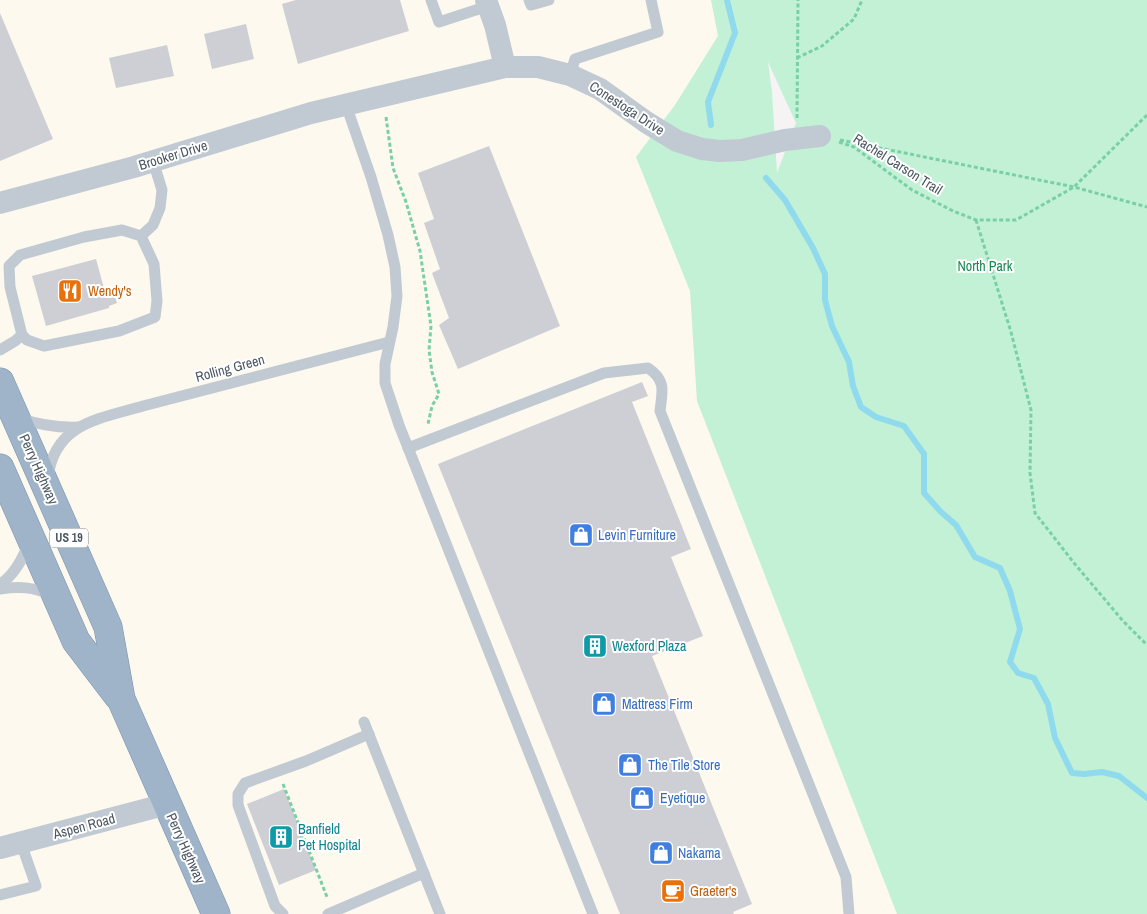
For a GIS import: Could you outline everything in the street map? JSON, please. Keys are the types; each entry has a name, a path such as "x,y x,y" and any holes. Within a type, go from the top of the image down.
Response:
{"highway":[{"name":"Perry Highway","path":"0,382 108,627 121,699 216,914"},
{"name":"Perry Highway","path":"0,468 76,641 121,699"}],"street":[{"path":"487,3 495,25 505,67"},
{"name":"Conestoga Drive","path":"346,105 505,67 538,67 570,75 600,89 646,122 677,141 702,149 720,151 742,150 797,138 820,136"},
{"name":"Brooker Drive","path":"0,203 99,177 280,122 346,105"},
{"name":"Aspen Road","path":"10,845 167,804"}],"lane":[{"path":"430,0 439,22 487,3"},
{"path":"529,0 531,5 549,0"},
{"path":"570,75 575,59 658,32 652,0"},
{"path":"346,105 372,177 395,267 397,296 385,364 385,383 408,448 593,914"},
{"path":"141,236 153,225 160,208 162,190 153,161"},
{"path":"122,230 141,236 154,264 157,301 155,317 119,331 44,346 27,340 22,336 10,287 9,266 20,255 84,237 122,230"},
{"path":"0,350 22,336"},
{"name":"Rolling Green","path":"15,416 37,424 64,427 79,426 143,406 389,342"},
{"path":"408,448 604,373 648,368 657,374 662,387 660,411 846,877 849,914"},
{"name":"Rolling Green","path":"46,486 53,455 59,444 79,426"},
{"path":"0,584 7,580 23,557 31,538"},
{"path":"0,589 15,587 37,589 57,597"},
{"path":"364,722 440,914"},
{"path":"283,914 275,906 238,805 238,794 246,783 306,761 369,734"},
{"path":"0,895 36,886 10,845"},
{"path":"328,908 424,873"}],"path":[{"path":"797,138 798,0"},
{"path":"797,58 822,46 854,19 862,0"},
{"path":"384,96 393,168 406,202 420,251 431,326 429,350 432,372 439,394 432,406 428,424 428,440"},
{"name":"Rachel Carson Trail","path":"820,136 854,147 912,190 953,211 976,220 1016,220 1074,187 1147,115"},
{"path":"820,136 1074,187 1147,207"},
{"path":"976,220 1032,410 1030,473 1034,514 1123,621 1147,645"},
{"path":"278,771 328,908"}],"shaded area":[{"path":"0,0 711,0 718,36 675,105 636,157 690,291 697,401 897,914 0,914"}],"green space":[{"name":"North Park","path":"711,0 1147,0 1147,914 897,914 697,401 690,291 636,157 675,105 718,36","holes":["768,62 796,123 777,173 772,92"]}],"building":[{"path":"296,0 400,0 409,31 298,64 282,4"},
{"path":"0,13 53,139 0,161"},
{"path":"246,24 254,59 212,69 204,34"},
{"path":"167,45 174,76 116,88 109,58"},
{"path":"489,146 560,326 458,369 439,325 449,318 432,273 440,269 424,223 434,219 418,173"},
{"name":"Wendy's","path":"96,259 105,292 113,290 117,303 109,306 109,308 46,326 32,276"},
{"name":"Wexford Plaza","path":"642,382 648,396 632,402 691,549 671,557 703,636 652,656 752,904 733,912 734,914 620,914 438,464"},
{"name":"Banfield Pet Hospital","path":"284,789 316,870 279,885 247,804"}],"waterway":[{"path":"711,125 708,102 735,33 727,0"},
{"path":"766,178 785,200 813,248 825,274 825,300 832,326 849,362 853,386 861,407 876,417 904,426 924,454 924,493 956,525 975,557 1000,568 1010,591 1020,629 1010,662 1018,673 1034,678 1048,704 1055,738 1072,773 1102,772 1119,776 1147,798"}],"place":[{"name":"Wendy's","path":"70,291"},
{"name":"Levin Furniture","path":"581,535"},
{"name":"Wexford Plaza","path":"595,646"},
{"name":"Mattress Firm","path":"604,704"},
{"name":"The Tile Store","path":"630,765"},
{"name":"Eyetique","path":"642,798"},
{"name":"Banfield Pet Hospital","path":"281,837"},
{"name":"Nakama","path":"661,853"},
{"name":"Graeter's","path":"673,891"}]}
